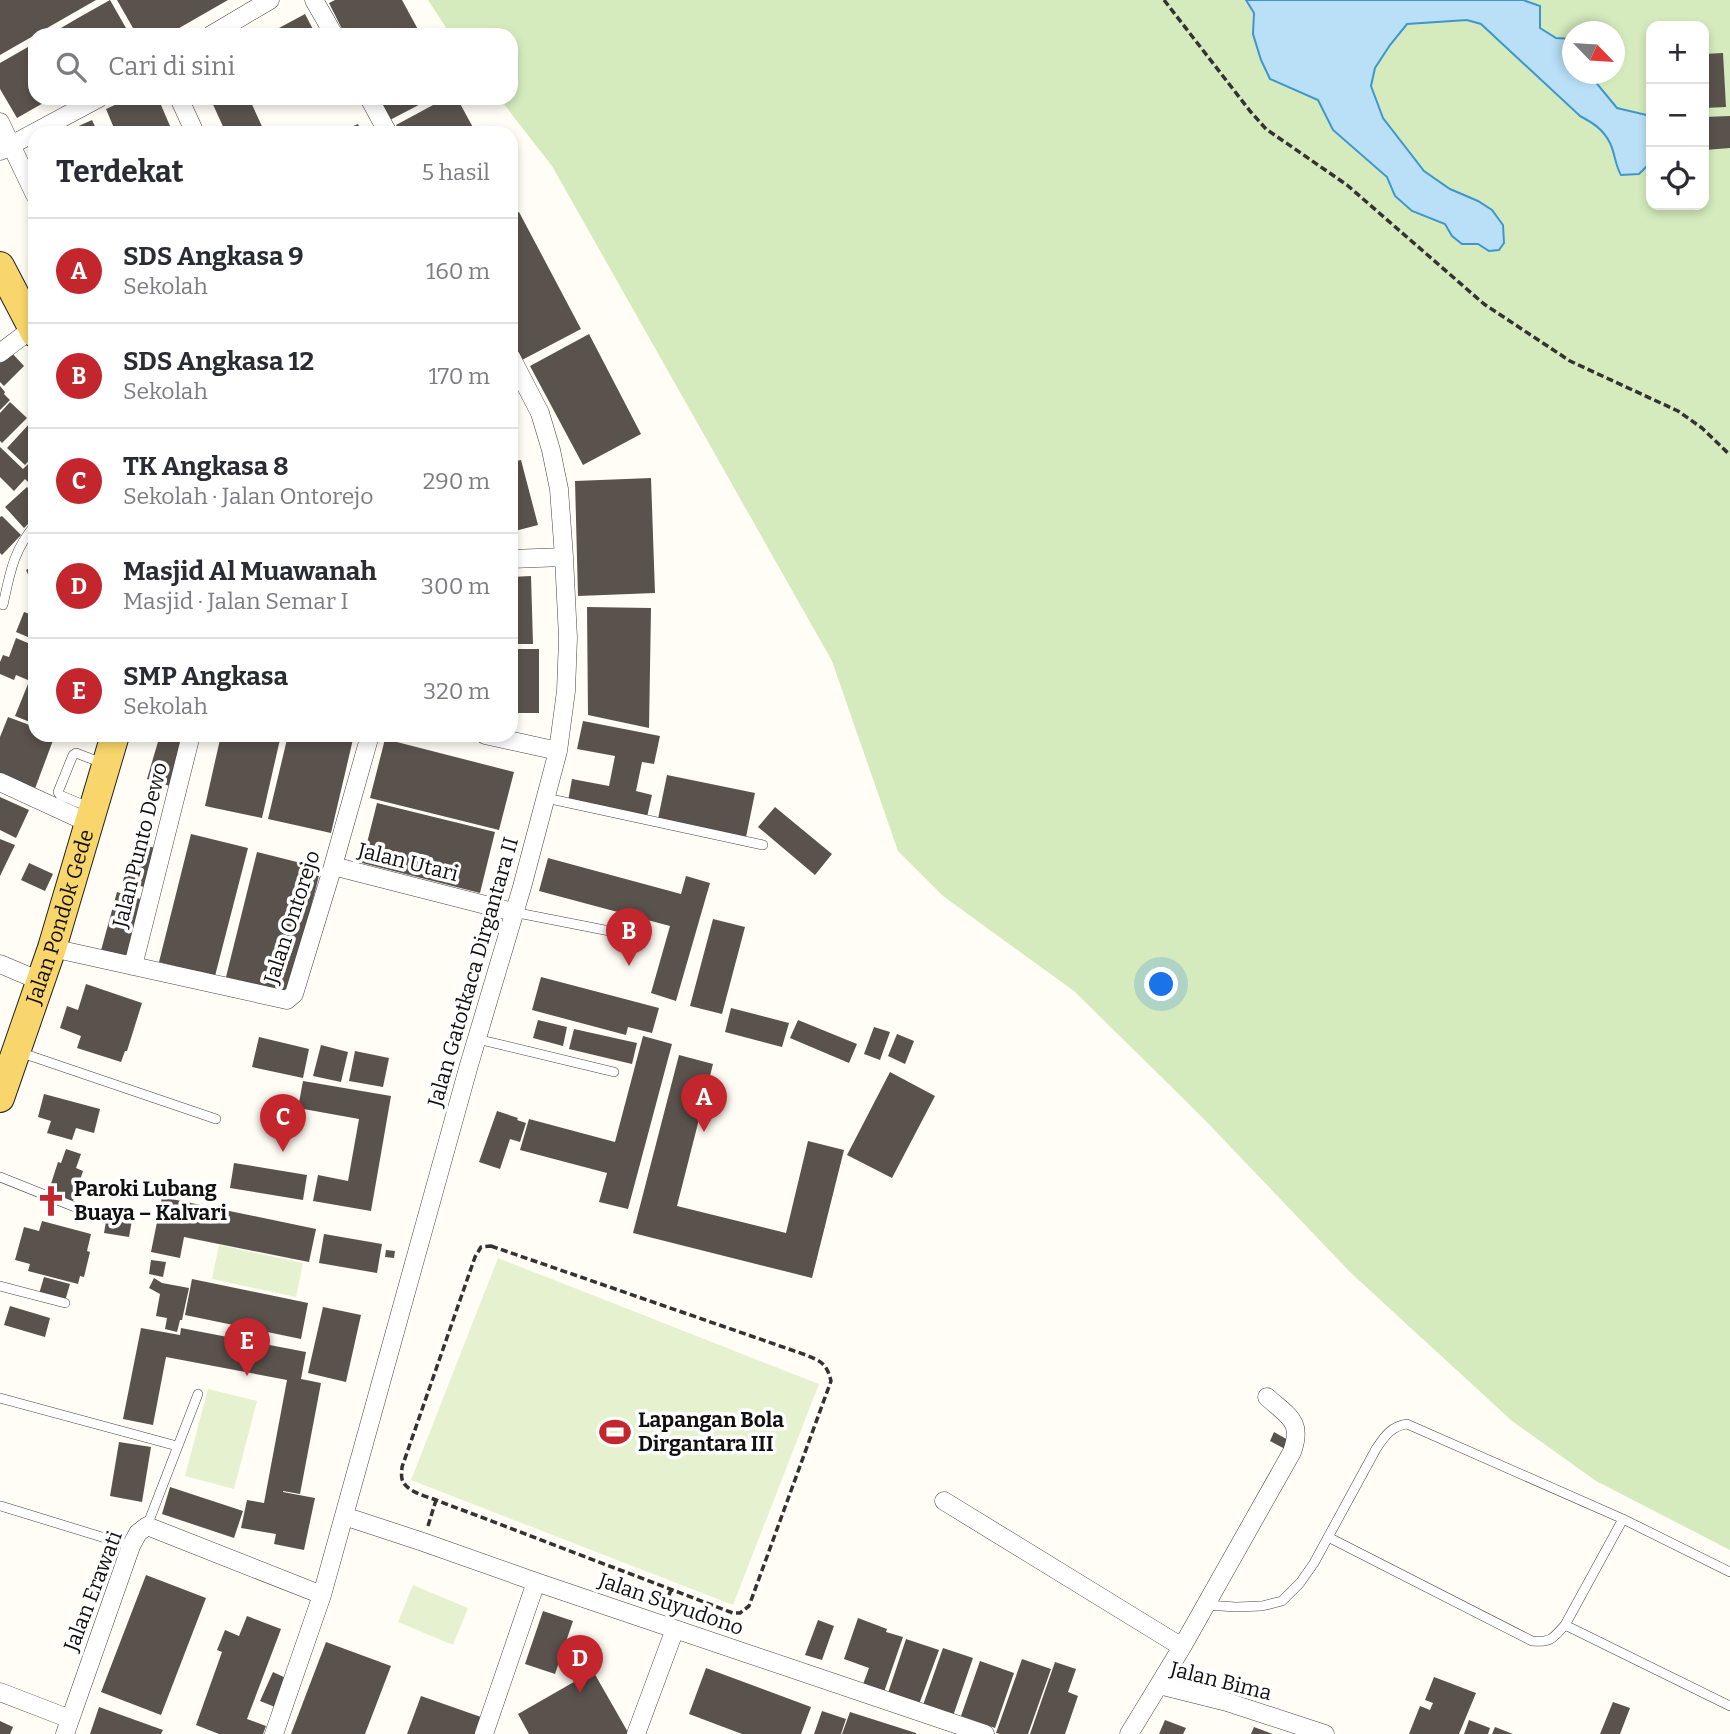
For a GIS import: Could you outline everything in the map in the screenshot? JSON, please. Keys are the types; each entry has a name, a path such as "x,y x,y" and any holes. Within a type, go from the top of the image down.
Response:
{"main road":[{"path":"0,265 28,319"},
{"name":"Jalan Pondok Gede","path":"0,1098 52,948 113,742"}],"street":[{"path":"223,28 270,0"},
{"path":"314,0 330,28"},
{"path":"47,126 86,105"},
{"path":"183,105 192,126"},
{"path":"373,105 384,126"},
{"path":"0,122 6,148 28,184"},
{"path":"6,148 28,136"},
{"path":"0,353 28,334"},
{"name":"Jalan Gatotkaca Dirgantara II","path":"274,1734 322,1595 558,751 567,678 568,638 559,489 540,414 518,375"},
{"path":"518,559 564,557"},
{"name":"Jalan Punto Dewo","path":"133,966 189,742"},
{"name":"Jalan Ontorejo","path":"52,948 290,999 294,994 333,866 368,742"},
{"path":"517,742 558,751"},
{"path":"0,782 91,816"},
{"name":"Jalan Utari","path":"333,866 513,912"},
{"path":"0,964 40,981"},
{"path":"1159,1685 1292,1452 1297,1431 1293,1421 1267,1397"},
{"path":"944,1501 1182,1647"},
{"name":"Jalan Suyudono","path":"344,1516 985,1734"},
{"name":"Jalan Erawati","path":"67,1727 131,1546 138,1533 147,1526 322,1595"},
{"path":"484,1734 536,1582"},
{"path":"636,1734 675,1629"},
{"name":"Jalan Bima","path":"1129,1734 1159,1685 1227,1702 1325,1734"},
{"path":"0,1692 67,1727"}],"lane":[{"path":"3,605 13,561 28,533"},
{"path":"91,816 58,792 76,753 105,764"},
{"path":"545,798 763,845"},
{"path":"513,912 630,935"},
{"path":"477,1040 614,1072"},
{"path":"17,1051 216,1119"},
{"path":"0,1177 95,1215"},
{"path":"0,1286 65,1303"},
{"path":"147,1526 198,1394"},
{"path":"0,1398 177,1446"},
{"path":"1206,1605 1262,1606 1282,1601 1307,1573 1387,1433 1397,1425 1407,1424 1623,1519 1730,1572"},
{"path":"1,1506 131,1546"},
{"path":"1328,1537 1532,1641 1545,1643 1565,1625 1623,1519"},
{"path":"1565,1625 1730,1706"}],"path":[{"path":"1164,0 1266,129 1347,184 1484,304 1570,361 1678,411 1702,428 1730,455"},
{"path":"491,1246 507,1250 806,1355 821,1362 829,1372 831,1381 749,1606 740,1613 733,1613 671,1590 436,1500 406,1486 402,1479 402,1467 475,1257 481,1247 491,1246"},
{"path":"423,1542 436,1500"}],"green space":[{"path":"428,0 1730,0 1730,1550 1596,1481 1512,1421 1351,1273 1201,1116 1074,991 943,896 898,851 832,661 552,166 504,105 518,105 518,28 446,28"},
{"path":"219,1245 303,1263 296,1297 212,1279"},
{"name":"Lapangan Bola Dirgantara III","path":"498,1258 819,1384 733,1605 411,1480"},
{"path":"208,1389 257,1401 234,1489 185,1476"},
{"path":"413,1585 468,1608 453,1645 398,1622"}],"water":[{"path":"1246,0 1523,0 1540,6 1540,28 1556,38 1562,38 1562,84 1597,84 1617,108 1646,115 1646,167 1639,174 1621,175 1610,143 1601,130 1580,116 1481,24 1467,20 1407,24 1375,68 1371,86 1383,118 1424,171 1450,189 1492,210 1503,225 1504,243 1499,250 1489,251 1478,244 1462,244 1452,236 1445,224 1412,211 1395,196 1387,177 1333,130 1318,100 1270,79 1253,34 1254,13"}],"building":[{"path":"0,0 96,0 47,28 28,28 28,39 0,55"},
{"path":"110,0 126,28 61,28"},
{"path":"117,0 228,0 179,28 133,28"},
{"path":"335,0 402,0 417,28 342,28 329,3"},
{"path":"305,14 312,28 279,28"},
{"path":"28,47 28,105 40,105 17,118 0,89 0,63"},
{"path":"1723,53 1726,107 1709,108 1709,54"},
{"path":"115,105 161,105 170,126 113,126 106,109"},
{"path":"213,105 252,105 262,126 223,126"},
{"path":"382,105 419,105 390,120"},
{"path":"433,105 461,105 472,126 397,126"},
{"path":"1730,116 1730,148 1709,150 1709,117"},
{"path":"92,120 95,126 79,126"},
{"path":"518,212 581,329 522,360 518,352"},
{"path":"589,334 641,434 583,465 530,366"},
{"path":"11,352 24,366 4,386 0,382 0,363"},
{"path":"0,386 10,400 0,410"},
{"path":"10,402 27,418 2,443 0,413"},
{"path":"28,425 28,462 25,465 7,448"},
{"path":"0,447 23,469 28,464 28,482 25,479 14,491 0,477"},
{"path":"521,460 538,525 518,530 518,461"},
{"path":"651,478 655,593 578,596 575,481"},
{"path":"28,488 28,524 24,528 5,507"},
{"path":"0,517 21,535 2,555"},
{"path":"531,576 533,644 518,644 518,577"},
{"path":"587,607 651,608 649,728 588,715"},
{"path":"24,612 28,613 28,637 16,632"},
{"path":"16,638 28,643 28,680 16,675 14,680 0,674 3,655 9,657"},
{"path":"518,649 539,649 539,713 518,713"},
{"path":"28,684 28,721 15,716"},
{"path":"8,717 28,724 28,742 52,742 33,794 0,781 0,737"},
{"path":"583,721 660,736 654,764 642,762 636,791 652,795 647,817 568,801 572,779 609,786 615,756 577,749"},
{"path":"158,742 182,742 170,786 147,779"},
{"path":"219,742 279,742 262,818 205,806"},
{"path":"286,742 352,742 331,833 268,819"},
{"path":"384,742 397,742 514,772 499,830 370,798"},
{"path":"667,775 755,793 746,837 658,819"},
{"path":"0,797 29,810 16,838 0,830"},
{"path":"377,803 495,832 480,893 362,863"},
{"path":"775,807 832,854 815,875 758,827"},
{"path":"191,834 248,848 215,976 159,962"},
{"path":"0,839 15,845 0,876"},
{"path":"134,842 155,848 144,887 123,881"},
{"path":"257,852 321,868 289,993 226,977"},
{"path":"548,858 681,894 686,876 710,883 676,1001 651,993 670,926 539,891"},
{"path":"29,863 53,874 45,891 21,880"},
{"path":"117,892 144,900 127,961 100,954"},
{"path":"713,919 745,927 722,1014 690,1006"},
{"path":"541,977 659,1008 652,1033 628,1027 626,1035 532,1010"},
{"path":"86,984 142,1003 121,1062 77,1048 81,1036 60,1028 67,1006 78,1010"},
{"path":"731,1008 789,1023 782,1047 725,1032"},
{"path":"538,1020 567,1027 563,1046 533,1038"},
{"path":"798,1020 857,1044 849,1063 790,1038"},
{"path":"874,1027 890,1032 880,1060 864,1054"},
{"path":"574,1029 637,1043 632,1064 569,1049"},
{"path":"897,1034 914,1041 905,1064 888,1056"},
{"path":"643,1036 672,1044 628,1209 599,1202 607,1173 520,1150 529,1119 615,1142"},
{"path":"259,1037 309,1049 303,1078 252,1067"},
{"path":"321,1045 348,1052 341,1082 313,1076"},
{"path":"355,1051 389,1058 383,1087 349,1081"},
{"path":"679,1055 713,1064 677,1206 786,1233 808,1141 844,1150 812,1278 633,1233"},
{"path":"890,1072 935,1096 892,1178 847,1155"},
{"path":"303,1081 391,1096 371,1211 313,1201 318,1175 348,1181 359,1119 298,1108"},
{"path":"44,1094 100,1109 94,1133 76,1128 72,1140 47,1133 51,1121 38,1117"},
{"path":"497,1111 526,1123 520,1142 510,1139 500,1169 479,1162"},
{"path":"66,1149 81,1154 76,1168 83,1171 73,1201 48,1193 58,1162 61,1163"},
{"path":"234,1163 307,1175 303,1200 230,1188"},
{"path":"162,1197 316,1229 309,1262 184,1237 180,1258 151,1252"},
{"path":"107,1216 132,1220 129,1237 104,1233"},
{"path":"42,1221 91,1234 84,1277 80,1276 78,1284 28,1271 30,1264 15,1260 24,1227 39,1231"},
{"path":"324,1234 382,1244 377,1273 319,1263"},
{"path":"386,1250 395,1251 394,1258 385,1257"},
{"path":"151,1260 166,1262 163,1277 149,1274"},
{"path":"44,1277 70,1284 65,1301 39,1294"},
{"path":"154,1278 162,1283 189,1288 177,1332 165,1329 167,1318 156,1316 160,1294 149,1288"},
{"path":"192,1279 308,1303 301,1339 185,1315"},
{"path":"10,1306 50,1318 45,1337 4,1325"},
{"path":"323,1307 361,1315 346,1382 308,1373"},
{"path":"141,1328 180,1335 181,1328 306,1352 301,1379 321,1383 300,1494 283,1491 315,1498 304,1550 274,1544 276,1534 241,1528 247,1500 264,1503 287,1380 166,1357 153,1425 123,1419"},
{"path":"1274,1432 1290,1441 1285,1449 1270,1441"},
{"path":"119,1442 151,1447 142,1502 110,1496"},
{"path":"170,1487 243,1511 234,1538 162,1514"},
{"path":"146,1575 206,1598 161,1715 101,1692"},
{"path":"543,1611 573,1621 555,1674 525,1664"},
{"path":"247,1616 281,1629 247,1719 266,1726 263,1734 219,1734 196,1725 222,1652 217,1650 225,1630 239,1636"},
{"path":"858,1618 903,1637 883,1695 862,1687 869,1668 844,1659"},
{"path":"818,1620 834,1626 822,1660 805,1655"},
{"path":"906,1639 939,1650 918,1707 887,1696"},
{"path":"326,1642 391,1666 365,1734 291,1734"},
{"path":"943,1648 973,1658 952,1719 922,1708"},
{"path":"1022,1659 1051,1669 1028,1734 996,1733"},
{"path":"980,1661 1014,1673 995,1728 961,1716"},
{"path":"1055,1662 1076,1669 1068,1692 1078,1696 1065,1734 1030,1734"},
{"path":"706,1668 811,1707 801,1734 742,1734 689,1714"},
{"path":"593,1671 629,1734 529,1734 518,1714"},
{"path":"273,1672 288,1679 275,1707 260,1701"},
{"path":"1434,1677 1476,1693 1459,1734 1409,1734 1420,1706 1430,1710 1433,1703 1425,1700"},
{"path":"421,1696 481,1717 475,1734 407,1734"},
{"path":"1613,1702 1630,1708 1620,1734 1600,1734"},
{"path":"99,1707 163,1730 161,1734 90,1734"},
{"path":"822,1711 846,1719 841,1734 814,1734"},
{"path":"850,1712 916,1733 916,1734 842,1734"},
{"path":"1165,1720 1186,1728 1183,1734 1159,1734"},
{"path":"1469,1720 1490,1728 1488,1734 1464,1734"},
{"path":"0,1721 13,1727 10,1734 0,1734"},
{"path":"1254,1727 1273,1734 1251,1734"},
{"path":"1495,1727 1513,1734 1492,1734"}],"place":[{"name":"SDS Angkasa 12","path":"629,966"},
{"name":"SDS Angkasa 9","path":"704,1132"},
{"name":"TK Angkasa 8","path":"283,1152"},
{"name":"Paroki Lubang Buaya – Kalvari","path":"51,1201"},
{"name":"SMP Angkasa","path":"247,1376"},
{"name":"Lapangan Bola Dirgantara III","path":"615,1432"},
{"name":"Masjid Al Muawanah","path":"580,1693"}]}
